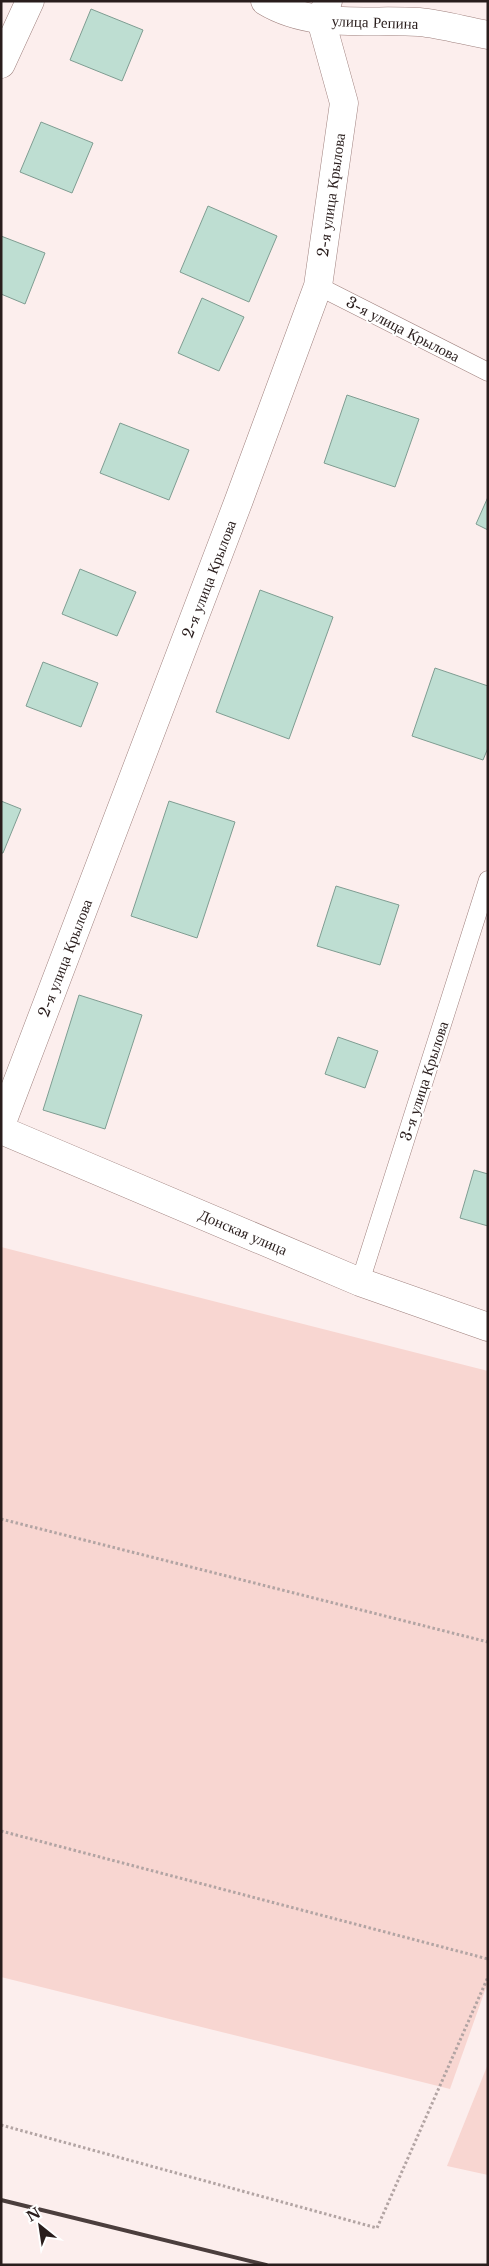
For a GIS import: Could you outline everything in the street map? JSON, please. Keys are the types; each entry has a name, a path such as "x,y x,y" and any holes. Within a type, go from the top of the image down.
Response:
{"street":[{"path":"1,64 30,1"},
{"name":"улица Репина","path":"265,1 274,7 421,22 488,35"},
{"name":"2-я улица Крылова","path":"1,1125 239,500 318,286 344,103 324,11"},
{"name":"Донская улица","path":"1,1130 360,1282 488,1327"}],"lane":[{"name":"3-я улица Крылова","path":"318,286 488,372"},
{"name":"3-я улица Крылова","path":"360,1282 488,880"}],"path":[{"path":"1,1519 488,1642"},
{"path":"1,1831 488,1958"},
{"path":"1,2125 377,2228 488,1977"}],"shaded area":[{"path":"1,1247 488,1371 488,1982 450,2089 1,1977"},
{"path":"488,2064 488,2175 447,2166"}],"building":[{"path":"91,9 143,30 122,81 70,60"},
{"path":"41,122 93,143 72,193 20,172"},
{"path":"208,206 277,236 249,302 180,272"},
{"path":"1,236 45,253 25,304 1,294"},
{"path":"202,298 244,317 219,371 178,353"},
{"path":"347,395 419,419 395,487 324,463"},
{"path":"120,423 189,450 169,500 100,473"},
{"path":"488,497 488,530 476,524"},
{"path":"80,569 136,592 117,636 62,614"},
{"path":"260,590 333,617 289,739 216,712"},
{"path":"43,662 98,683 81,727 26,706"},
{"path":"435,668 488,686 488,748 483,760 412,736"},
{"path":"1,801 21,809 3,853 1,853"},
{"path":"169,801 235,822 197,938 131,916"},
{"path":"336,886 399,905 380,965 317,946"},
{"path":"79,995 142,1015 105,1129 43,1110"},
{"path":"338,1037 378,1051 365,1088 325,1074"},
{"path":"474,1170 488,1174 488,1226 460,1218"}],"railway":[{"path":"1,2200 266,2265"}]}
